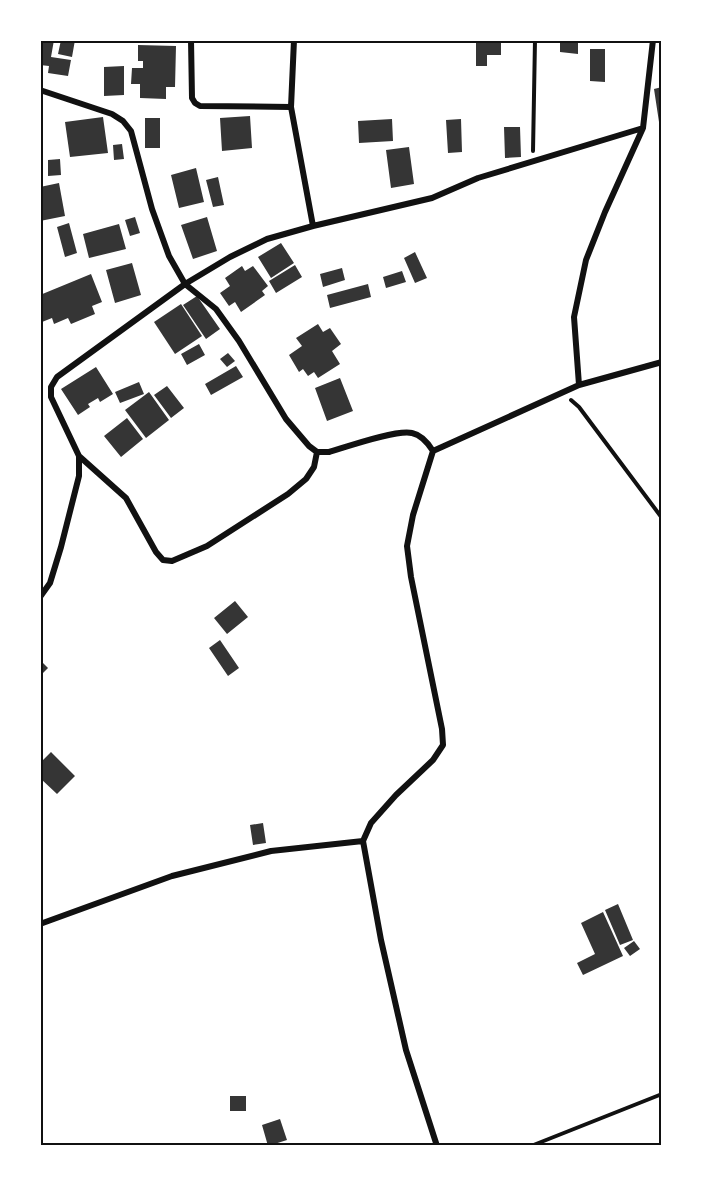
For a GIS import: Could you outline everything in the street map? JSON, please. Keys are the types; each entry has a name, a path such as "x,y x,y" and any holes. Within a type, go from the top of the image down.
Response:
{"street":[{"path":"191,40 192,98 195,103 200,106 291,107"},
{"path":"294,40 291,107 314,226"},
{"path":"579,386 574,317 585,260 643,128 653,40"},
{"path":"40,90 112,114 123,121 131,131 152,209 169,256 185,284 216,309 239,341 286,419 309,446 317,452 329,452 399,432 413,433 426,440 433,451"},
{"path":"317,452 314,467 306,479 288,494 207,546 172,561 163,560 156,552 126,498 79,456 51,398 51,387 57,377 185,284 230,256 267,239 432,198 478,178 643,128"},
{"path":"437,1146 406,1050 381,940 363,841 371,823 396,795 433,760 443,745 442,729 411,577 407,546 413,515 433,451 579,386 662,362"},
{"path":"40,597 50,584 61,547 79,476 79,456"},
{"path":"40,924 172,876 271,851 363,841"}],"path":[{"path":"533,160 534,40"},
{"path":"563,393 579,406 662,518"},
{"path":"531,1146 662,1094"}],"building":[{"path":"40,40 54,40 51,57 71,60 68,76 48,73 49,66 40,65"},
{"path":"61,40 75,40 72,57 58,54"},
{"path":"560,40 578,41 578,54 560,52"},
{"path":"476,43 501,43 501,55 487,55 487,66 476,66"},
{"path":"138,45 176,46 175,87 166,87 166,99 140,98 140,84 131,84 132,68 143,68 143,61 138,61"},
{"path":"590,49 605,49 605,82 590,81"},
{"path":"124,66 124,95 104,96 104,67"},
{"path":"662,87 662,122 659,122 654,89"},
{"path":"250,116 252,148 222,151 220,118"},
{"path":"103,117 108,153 70,157 65,122"},
{"path":"145,118 160,118 160,148 145,148"},
{"path":"392,119 393,141 359,143 358,121"},
{"path":"461,119 462,152 448,153 446,120"},
{"path":"504,127 520,127 521,157 505,158"},
{"path":"122,144 124,159 114,160 113,145"},
{"path":"409,147 414,184 391,188 386,150"},
{"path":"60,159 61,175 48,176 48,160"},
{"path":"196,168 204,202 179,208 171,175"},
{"path":"218,177 224,205 213,207 206,180"},
{"path":"59,183 65,216 40,221 40,187"},
{"path":"135,217 140,233 130,236 125,220"},
{"path":"207,217 217,251 193,259 181,225"},
{"path":"69,223 77,253 65,257 57,227"},
{"path":"119,224 126,249 89,258 83,234"},
{"path":"281,243 294,263 271,278 258,257"},
{"path":"415,252 427,278 415,283 404,258"},
{"path":"132,263 141,295 115,303 106,270"},
{"path":"295,265 302,277 276,293 269,281"},
{"path":"242,266 245,271 253,266 268,286 262,291 265,295 241,312 235,302 229,306 220,293 230,286 225,278"},
{"path":"342,268 345,280 323,287 320,274"},
{"path":"402,271 406,282 386,288 383,277"},
{"path":"91,274 102,302 92,306 95,314 71,324 68,318 54,324 52,318 42,322 40,295"},
{"path":"368,284 371,297 330,308 327,295"},
{"path":"197,296 220,329 206,339 183,305"},
{"path":"181,304 202,336 175,354 154,322"},
{"path":"318,324 323,332 330,328 341,344 332,351 340,364 318,378 314,372 308,376 303,369 299,372 289,355 302,346 296,338"},
{"path":"199,344 205,355 187,365 181,354"},
{"path":"228,353 235,361 227,367 220,359"},
{"path":"236,366 243,377 211,395 205,384"},
{"path":"96,367 113,394 100,402 98,398 88,404 90,407 78,415 61,389"},
{"path":"340,378 353,411 327,421 315,388"},
{"path":"139,382 144,394 120,403 115,392"},
{"path":"167,386 184,408 171,418 154,395"},
{"path":"149,392 169,420 146,438 125,410"},
{"path":"127,418 143,439 121,457 104,436"},
{"path":"235,601 248,617 227,634 214,618"},
{"path":"220,640 239,668 228,676 209,648"},
{"path":"40,660 48,668 40,676"},
{"path":"51,752 75,776 57,794 40,778 40,763"},
{"path":"263,823 266,843 253,845 250,825"},
{"path":"618,904 633,940 620,945 605,910"},
{"path":"603,912 623,956 583,975 577,963 595,954 581,923"},
{"path":"634,941 640,949 630,956 624,948"},
{"path":"230,1096 246,1096 246,1111 230,1111"},
{"path":"280,1119 287,1140 268,1146 262,1125"}]}
